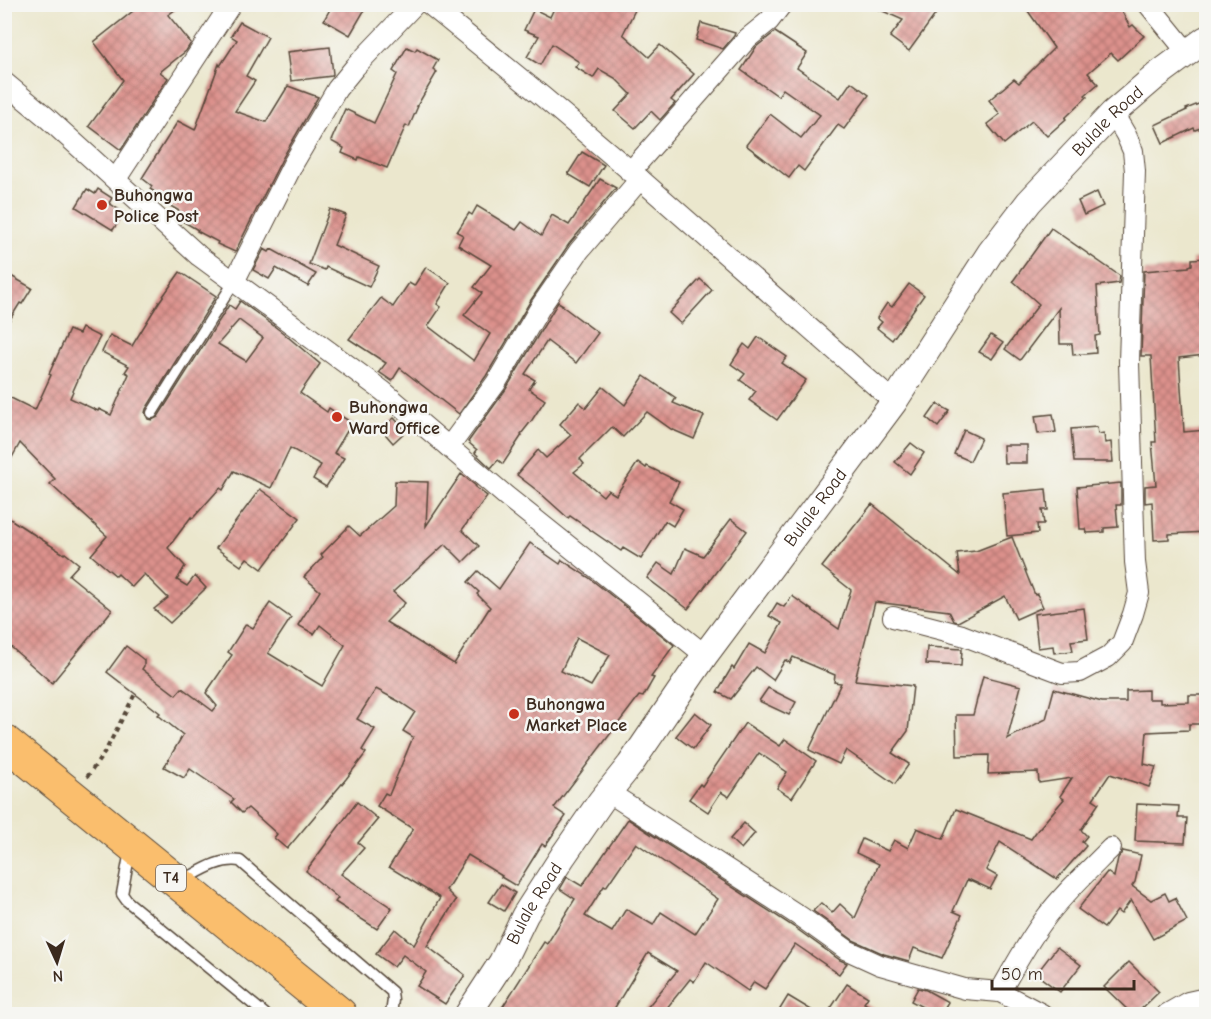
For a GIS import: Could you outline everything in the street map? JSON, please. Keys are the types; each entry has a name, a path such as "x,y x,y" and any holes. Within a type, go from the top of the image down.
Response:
{"highway":[{"name":"T4","path":"4,741 332,1013"}],"street":[{"path":"116,179 231,4"},
{"path":"234,282 293,164 337,89 415,4"},
{"path":"429,4 543,97 894,402"},
{"path":"449,447 496,383 541,306 634,175 748,38 768,21 782,4"},
{"path":"1148,4 1197,46"},
{"name":"Bulale Road","path":"468,1014 502,962 525,915 563,856 705,655 894,402 990,253 1029,202 1113,113 1156,76 1197,46"},
{"path":"4,82 116,179 200,256 383,391 506,496 705,655"},
{"path":"893,617 962,634 1062,673 1080,672 1096,664 1108,657 1122,643 1138,593 1129,362 1135,171 1133,151 1113,113"},
{"path":"608,792 801,917 847,950 880,965 965,989 1000,992 1042,1014"},
{"path":"1000,992 1024,947 1045,919 1110,848"},
{"path":"1167,1014 1188,1002 1206,998"}],"lane":[{"path":"152,413 234,282"},
{"path":"131,845 122,894 127,901 265,1014"},
{"path":"178,883 220,862 240,861 392,992 391,1014"}],"path":[{"path":"73,797 105,752 136,692"}],"building":[{"path":"142,4 183,4 168,15 191,43 186,51 160,72 168,78 121,150 89,126 123,80 94,42"},
{"path":"333,4 368,4 350,35 324,20"},
{"path":"556,4 638,4 623,34 649,57 660,45 694,74 671,100 675,103 660,120 651,111 635,128 615,111 631,94 615,78 599,69 593,78 575,67 579,62 552,44 540,65 527,57 539,36 524,30 534,9 550,17"},
{"path":"867,4 943,4 909,51 890,37 903,20"},
{"path":"1023,4 1118,4 1130,27 1133,25 1144,36 1118,60 1111,53 1088,73 1098,84 1047,136 1032,121 1004,144 987,124 1000,114 989,100 1014,79 1019,83 1054,48"},
{"path":"240,22 268,37 246,76 255,81 235,111 266,122 288,86 318,97 282,159 235,252 217,244 218,242 177,218 181,212 167,204 169,201 150,189 152,186 142,178 178,121 195,130 219,64 220,66 237,40 231,36"},
{"path":"701,23 735,33 734,36 723,49 696,40"},
{"path":"775,32 807,53 797,68 840,98 851,82 869,95 844,129 838,125 804,171 798,166 789,178 746,145 770,114 801,138 820,115 783,89 778,96 741,70 756,47"},
{"path":"330,47 332,76 291,81 287,52"},
{"path":"407,47 415,51 417,48 438,60 433,69 437,72 417,106 409,127 406,125 387,168 342,153 344,148 331,141 345,109 374,123 397,74 393,71"},
{"path":"1206,101 1206,126 1195,130 1194,128 1163,143 1155,125"},
{"path":"582,152 604,165 590,187 568,174"},
{"path":"600,179 616,188 569,244 531,300 486,376 459,414 400,368 392,381 379,372 386,363 349,339 381,298 393,307 409,283 414,286 426,267 450,283 437,304 441,307 428,326 474,361 490,334 464,315 482,293 474,287 491,265 458,245 463,235 457,232 469,213 472,215 477,206 516,230 522,222 541,236 552,215 569,225"},
{"path":"87,189 95,194 98,189 112,198 109,203 124,213 113,230 76,207"},
{"path":"1097,192 1103,206 1084,215 1078,201"},
{"path":"330,209 346,215 334,245 379,266 369,287 326,267 325,270 309,264"},
{"path":"1051,228 1120,276 1119,283 1097,286 1100,335 1095,336 1096,353 1073,355 1072,344 1060,344 1059,308 1020,360 1005,349 1039,304 1013,281"},
{"path":"264,249 269,252 271,249 316,274 308,286 276,268 269,279 253,270"},
{"path":"1206,258 1206,303 1200,303 1205,355 1179,358 1184,432 1206,430 1206,532 1169,534 1169,539 1154,540 1152,502 1145,503 1145,486 1156,485 1152,442 1156,442 1151,356 1141,356 1144,271 1189,267 1192,265 1192,259"},
{"path":"4,272 32,288 4,329"},
{"path":"180,272 216,296 146,409 148,419 158,417 229,305 235,309 240,301 320,364 300,393 327,412 329,408 352,423 334,453 344,458 326,487 313,479 321,465 290,448 271,488 234,471 223,490 220,488 193,518 191,517 168,548 185,566 177,580 187,586 195,576 206,588 170,623 154,609 168,598 144,574 132,587 91,555 107,536 50,484 55,479 20,443 4,472 4,406 9,397 35,410 69,330 79,334 82,328 100,337 70,398 111,415 129,374 125,372 129,366 102,352 110,335 132,346","holes":["239,320 263,338 246,361 218,344"]},
{"path":"700,279 712,290 681,324 669,313"},
{"path":"909,284 924,295 892,340 877,328 882,322 877,318 887,303 892,307"},
{"path":"558,302 598,333 576,363 547,341 525,374 535,380 529,389 545,400 503,464 498,460 491,468 475,453 477,450 468,442 506,389"},
{"path":"991,335 1003,343 992,359 979,352"},
{"path":"758,337 787,357 782,363 806,380 777,420 749,400 756,391 740,380 745,374 731,364 744,344 750,349"},
{"path":"644,376 676,398 673,403 704,416 694,439 671,429 647,412 623,437 612,427 580,459 584,464 574,472 603,496 608,490 616,495 638,462 646,468 647,466 679,482 669,501 683,509 673,526 665,521 641,559 623,548 621,551 570,516 568,518 517,475 538,450 546,458 571,435 560,424 579,402 586,408 603,387 625,405"},
{"path":"937,404 950,411 938,427 927,418"},
{"path":"1053,414 1056,432 1038,434 1035,416"},
{"path":"394,418 406,431 393,443 381,429"},
{"path":"1097,427 1098,434 1104,433 1105,443 1111,442 1113,462 1074,462 1071,429"},
{"path":"964,430 981,438 970,461 954,454"},
{"path":"911,443 924,453 910,474 895,462"},
{"path":"1003,445 1027,445 1027,463 1004,463"},
{"path":"461,474 487,496 462,530 479,546 463,562 445,544 393,592 405,603 386,622 454,664 490,607 468,582 478,571 499,589 530,543 560,564 562,560 588,577 674,645 651,677 654,678 643,697 639,696 554,808 566,816 545,846 542,844 516,886 468,855 446,890 456,900 427,946 465,975 445,1004 417,986 426,972 403,955 394,967 376,954 395,929 414,945 440,898 389,867 413,829 377,806 385,793 389,795 413,737 403,731 415,712 376,689 357,719 375,729 362,750 366,753 287,849 274,838 277,834 248,808 242,813 231,802 234,799 190,769 184,778 164,767 183,735 158,715 160,713 107,672 126,646 144,660 142,669 176,695 182,688 213,711 217,706 206,693 232,655 228,652 246,624 253,628 270,603 291,618 268,653 322,686 345,645 320,625 314,634 298,625 320,591 304,577 323,557 321,555 349,526 360,536 394,506 395,481 428,482 426,526","holes":["577,638 610,655 591,686 561,671"]},
{"path":"1121,483 1121,505 1116,505 1118,527 1104,528 1104,532 1087,533 1086,529 1080,529 1077,487"},
{"path":"260,489 300,518 262,569 247,558 241,566 216,548"},
{"path":"1046,489 1048,510 1042,510 1044,524 1037,524 1038,533 1007,536 1003,493"},
{"path":"872,504 960,575 957,553 976,551 1012,537 1035,595 1037,594 1043,607 1016,619 1005,596 958,622 954,621 949,611 875,602 855,680 913,686 908,731 892,753 909,764 895,784 846,750 839,764 809,750 841,683 834,682 835,675 793,657 790,663 785,660 773,680 756,667 731,699 717,692 749,644 765,653 782,623 769,616 777,603 784,607 792,596 839,629 851,590 822,567"},
{"path":"4,515 79,564 69,575 112,610 52,683 4,641"},
{"path":"731,519 747,531 688,609 647,578 658,563 674,574 685,548 703,556"},
{"path":"1084,608 1088,639 1071,641 1073,651 1054,653 1053,646 1038,648 1034,614"},
{"path":"927,647 962,649 961,666 926,664"},
{"path":"983,676 1021,686 1007,739 1046,719 1054,689 1102,702 1126,702 1126,691 1148,690 1148,699 1160,699 1160,703 1189,702 1189,695 1206,695 1206,724 1189,724 1189,730 1147,732 1144,764 1156,767 1149,787 1110,774 1093,799 1099,803 1081,830 1087,836 1082,842 1086,846 1057,879 1000,842 986,870 997,876 990,889 967,880 953,911 962,915 942,958 914,948 909,961 884,954 853,940 813,911 821,903 832,913 840,904 855,918 879,864 856,853 862,839 888,851 894,840 908,848 917,828 943,839 956,809 1031,839 1064,799 1060,796 1072,778 1039,783 1038,772 988,774 989,755 957,756 956,715 973,715"},
{"path":"768,688 796,702 789,715 759,701"},
{"path":"695,712 711,725 693,749 676,736"},
{"path":"745,723 780,746 785,739 816,761 792,798 777,788 787,772 759,753 729,797 721,792 708,812 689,799 700,784 702,786"},
{"path":"357,802 378,819 358,843 364,848 341,874 392,908 377,929 335,902 338,898 306,871"},
{"path":"1137,804 1179,806 1178,818 1187,818 1185,843 1135,841"},
{"path":"628,819 847,963 839,974 795,944 765,989 754,982 748,991 706,962 694,982 690,979 662,1014 642,1014 677,971 648,953 611,1014 498,1014 544,942 547,944 575,899 560,889 567,877 582,886","holes":["636,843 718,899 695,934 661,912 653,925 626,909 612,932 585,916"]},
{"path":"744,823 755,833 741,849 730,839"},
{"path":"1123,851 1141,855 1132,886 1151,900 1165,893 1169,901 1175,898 1187,921 1153,939 1131,900 1121,914 1117,911 1104,928 1078,909 1107,872 1114,877 1118,858"},
{"path":"501,884 515,893 504,911 489,902"},
{"path":"1057,947 1081,965 1060,992 1036,974"},
{"path":"1129,962 1159,992 1136,1014 1132,1014 1104,987"},
{"path":"847,984 868,997 864,1003 882,1014 827,1014"},
{"path":"918,988 948,1002 941,1014 935,1014 911,1001"},
{"path":"788,996 818,1014 777,1014"}],"place":[{"name":"Buhongwa Police Post","path":"102,205"},
{"name":"Buhongwa Ward Office","path":"337,417"},
{"name":"Buhongwa Market Place","path":"514,714"}]}
